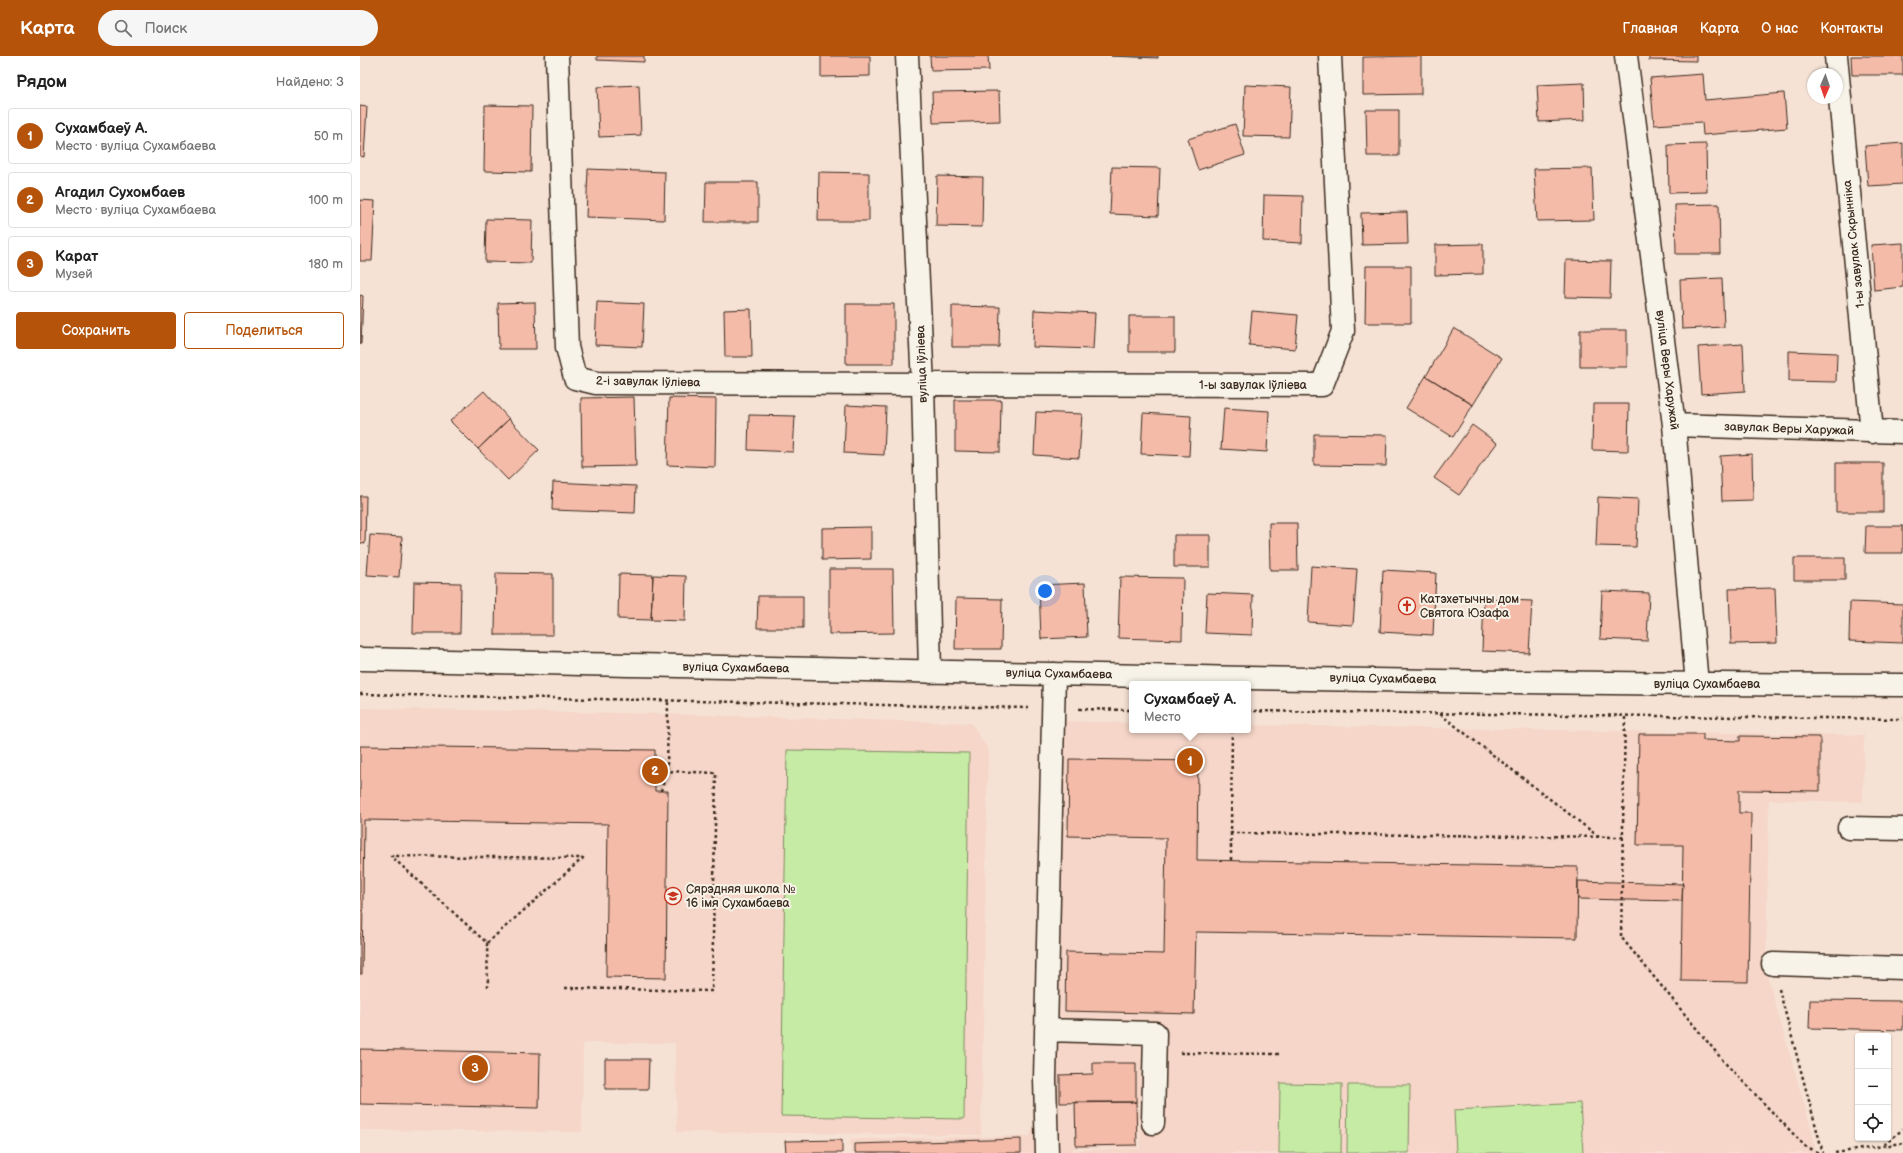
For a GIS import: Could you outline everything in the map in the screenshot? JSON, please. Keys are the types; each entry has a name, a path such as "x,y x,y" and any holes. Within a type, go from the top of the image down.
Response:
{"street":[{"name":"2-і завулак Іўліева","path":"557,56 567,347 576,378 596,383 923,385"},
{"name":"вуліца Іўліева","path":"907,56 923,385 930,672"},
{"name":"1-ы завулак Іўліева","path":"923,385 1322,385 1343,331 1330,56"},
{"name":"вуліца Веры Харужай","path":"1626,56 1674,425 1696,684"},
{"name":"1-ы завулак Скрынніка","path":"1836,56 1872,432"},
{"name":"завулак Веры Харужай","path":"1674,425 1903,432"},
{"name":"вуліца Сухамбаева","path":"360,659 930,672 1696,684 1903,685"},
{"path":"1047,1153 1045,1079 1054,674"},
{"path":"1849,828 1903,829"},
{"path":"1773,964 1903,968"},
{"path":"1046,1030 1155,1033 1153,1123"}],"path":[{"path":"360,694 1129,710"},
{"path":"661,791 667,771 668,701"},
{"path":"1251,711 1903,720"},
{"path":"1440,714 1599,837"},
{"path":"1625,717 1621,937 1724,1063 1805,1146 1820,1153"},
{"path":"1231,860 1232,733"},
{"path":"565,988 712,991 716,773 667,771"},
{"path":"1231,833 1623,837"},
{"path":"487,943 583,858 391,856 487,943 488,988"},
{"path":"1773,964 1823,1153"},
{"path":"1155,1053 1281,1054"},
{"path":"1883,1145 1903,1129"},
{"path":"1835,1153 1903,1143"}],"shaded area":[{"name":"Сярэдняя школа № 16 імя Сухамбаева","path":"360,708 668,714 971,723 988,749 981,1135 677,1132 675,1043 583,1043 582,1132 360,1130"},
{"path":"1060,721 1129,723 1129,733 1251,733 1251,725 1864,735 1863,802 1769,800 1766,972 1812,1131 1816,1153 1073,1153 1075,1150 1140,1149 1141,1103 1056,1104"},
{"path":"1139,1104 1138,1148 1074,1148 1071,1153 851,1153 850,1139 1030,1136 1039,1105"}],"green space":[{"path":"787,750 969,753 964,1119 781,1116"},
{"path":"1280,1083 1342,1084 1341,1153 1279,1153"},
{"path":"1348,1085 1410,1085 1409,1153 1347,1153"},
{"path":"1580,1103 1583,1153 1456,1153 1454,1110"}],"building":[{"path":"597,56 644,56 644,62 597,60"},
{"path":"821,56 870,56 870,76 821,77"},
{"path":"930,56 988,56 989,70 931,71"},
{"path":"1111,56 1158,56 1158,58"},
{"path":"1421,56 1421,94 1363,95 1363,57"},
{"path":"1649,56 1696,56 1696,61 1649,60"},
{"path":"1851,56 1903,56 1903,75 1852,75"},
{"path":"1703,74 1705,100 1784,93 1787,128 1703,135 1702,122 1654,125 1650,78"},
{"path":"1584,83 1585,120 1539,122 1537,85"},
{"path":"639,85 641,135 599,137 597,87"},
{"path":"1245,85 1291,87 1289,137 1243,136"},
{"path":"999,91 1000,121 933,123 932,92"},
{"path":"485,105 532,106 531,172 484,171"},
{"path":"360,106 367,107 364,157 360,156"},
{"path":"1366,110 1399,110 1399,156 1367,156"},
{"path":"1235,124 1245,155 1198,170 1188,139"},
{"path":"1903,143 1903,184 1868,186 1865,146"},
{"path":"1706,144 1707,192 1669,193 1668,145"},
{"path":"1112,167 1160,168 1158,216 1110,214"},
{"path":"1592,168 1594,220 1537,221 1534,169"},
{"path":"588,169 665,172 664,220 586,217"},
{"path":"819,172 869,173 869,221 818,221"},
{"path":"937,176 983,177 982,227 936,226"},
{"path":"706,182 758,182 758,222 705,222"},
{"path":"1264,195 1303,196 1302,243 1263,241"},
{"path":"360,200 375,201 372,261 360,261"},
{"path":"1719,204 1720,254 1676,254 1675,205"},
{"path":"1407,212 1408,244 1362,245 1361,213"},
{"path":"486,219 532,220 531,263 485,262"},
{"path":"1903,243 1903,287 1874,290 1871,245"},
{"path":"1483,244 1483,274 1435,275 1435,245"},
{"path":"1566,260 1611,261 1610,298 1565,297"},
{"path":"1366,266 1411,266 1411,323 1365,323"},
{"path":"1722,278 1724,327 1682,329 1680,280"},
{"path":"360,295 363,296 361,344 360,344"},
{"path":"535,302 536,349 499,349 498,303"},
{"path":"597,302 644,304 642,347 595,345"},
{"path":"846,304 894,304 894,364 846,364"},
{"path":"952,306 1000,307 999,347 952,347"},
{"path":"751,309 752,357 725,357 724,310"},
{"path":"1034,310 1095,313 1093,349 1033,347"},
{"path":"1252,311 1298,315 1295,349 1249,345"},
{"path":"1129,316 1175,316 1175,352 1129,352"},
{"path":"1454,328 1502,358 1473,405 1426,376"},
{"path":"1580,330 1627,330 1627,367 1580,367"},
{"path":"1743,344 1745,391 1701,394 1698,347"},
{"path":"1789,351 1837,353 1836,382 1789,381"},
{"path":"1426,376 1473,405 1453,437 1406,408"},
{"path":"484,391 509,419 478,449 450,421"},
{"path":"634,397 636,466 582,467 581,398"},
{"path":"669,398 716,399 715,467 667,465"},
{"path":"955,400 1001,400 1000,452 955,451"},
{"path":"1593,404 1629,404 1628,451 1592,450"},
{"path":"846,405 886,407 884,455 844,453"},
{"path":"1224,408 1269,411 1267,452 1221,449"},
{"path":"1036,412 1082,414 1079,458 1034,455"},
{"path":"1143,413 1191,416 1189,456 1141,454"},
{"path":"749,415 795,416 793,452 748,450"},
{"path":"509,419 539,450 508,480 478,449"},
{"path":"1472,425 1497,443 1459,495 1434,478"},
{"path":"1314,434 1387,435 1386,466 1314,465"},
{"path":"1752,454 1753,500 1722,501 1720,456"},
{"path":"1836,463 1883,463 1883,512 1836,512"},
{"path":"553,482 636,486 635,513 552,510"},
{"path":"360,496 366,496 365,544 360,543"},
{"path":"1598,497 1638,499 1636,547 1596,546"},
{"path":"1269,523 1297,523 1298,570 1270,570"},
{"path":"1866,526 1903,526 1903,553 1865,553"},
{"path":"871,527 871,559 822,560 822,528"},
{"path":"370,535 402,537 399,577 367,575"},
{"path":"1174,535 1210,535 1210,567 1174,567"},
{"path":"1794,558 1845,558 1845,580 1794,580"},
{"path":"1311,566 1357,569 1353,625 1308,622"},
{"path":"829,569 893,569 894,633 829,634"},
{"path":"1383,570 1436,573 1433,635 1380,632"},
{"path":"496,573 553,574 553,635 495,635"},
{"path":"619,574 653,575 651,620 618,619"},
{"path":"653,575 686,576 685,621 651,620"},
{"path":"1120,577 1183,578 1182,640 1118,638"},
{"path":"414,582 461,583 460,633 413,633"},
{"path":"1085,583 1087,637 1041,639 1039,585"},
{"path":"1775,588 1777,643 1731,644 1729,589"},
{"path":"1602,591 1649,593 1647,641 1600,639"},
{"path":"1207,593 1253,595 1252,635 1205,633"},
{"path":"758,596 803,596 803,628 757,628"},
{"path":"956,598 1002,599 1001,649 955,649"},
{"path":"1484,599 1532,601 1529,653 1482,651"},
{"path":"1850,602 1903,604 1903,643 1849,641"},
{"path":"1639,734 1703,734 1703,740 1740,741 1740,736 1820,737 1820,791 1739,790 1739,813 1751,813 1748,982 1681,981 1683,845 1637,845"},
{"path":"360,746 655,750 655,791 668,791 666,978 606,977 608,824 364,820 362,974 360,974"},
{"path":"1069,759 1198,761 1197,860 1578,867 1577,938 1196,932 1194,1014 1065,1011 1066,952 1164,954 1166,838 1068,836"},
{"path":"1578,881 1683,884 1682,901 1578,899"},
{"path":"1810,1000 1903,1001 1903,1030 1809,1028"},
{"path":"360,1049 540,1053 539,1108 360,1104"},
{"path":"605,1059 649,1059 648,1089 605,1089"},
{"path":"1093,1063 1136,1063 1136,1102 1060,1103 1060,1075 1093,1074"},
{"path":"1075,1102 1136,1102 1137,1145 1076,1146"},
{"path":"1021,1139 1021,1153 855,1153 855,1144"},
{"path":"842,1140 842,1153 786,1153 785,1141"}],"place":[{"name":"Катэхетычны дом Святога Юзафа","path":"1407,606"},
{"name":"Сухамбаеў А.","path":"1190,761"},
{"name":"Агадил Сухомбаев","path":"655,771"},
{"name":"Сярэдняя школа № 16 імя Сухамбаева","path":"673,896"},
{"name":"Карат","path":"475,1068"}]}
